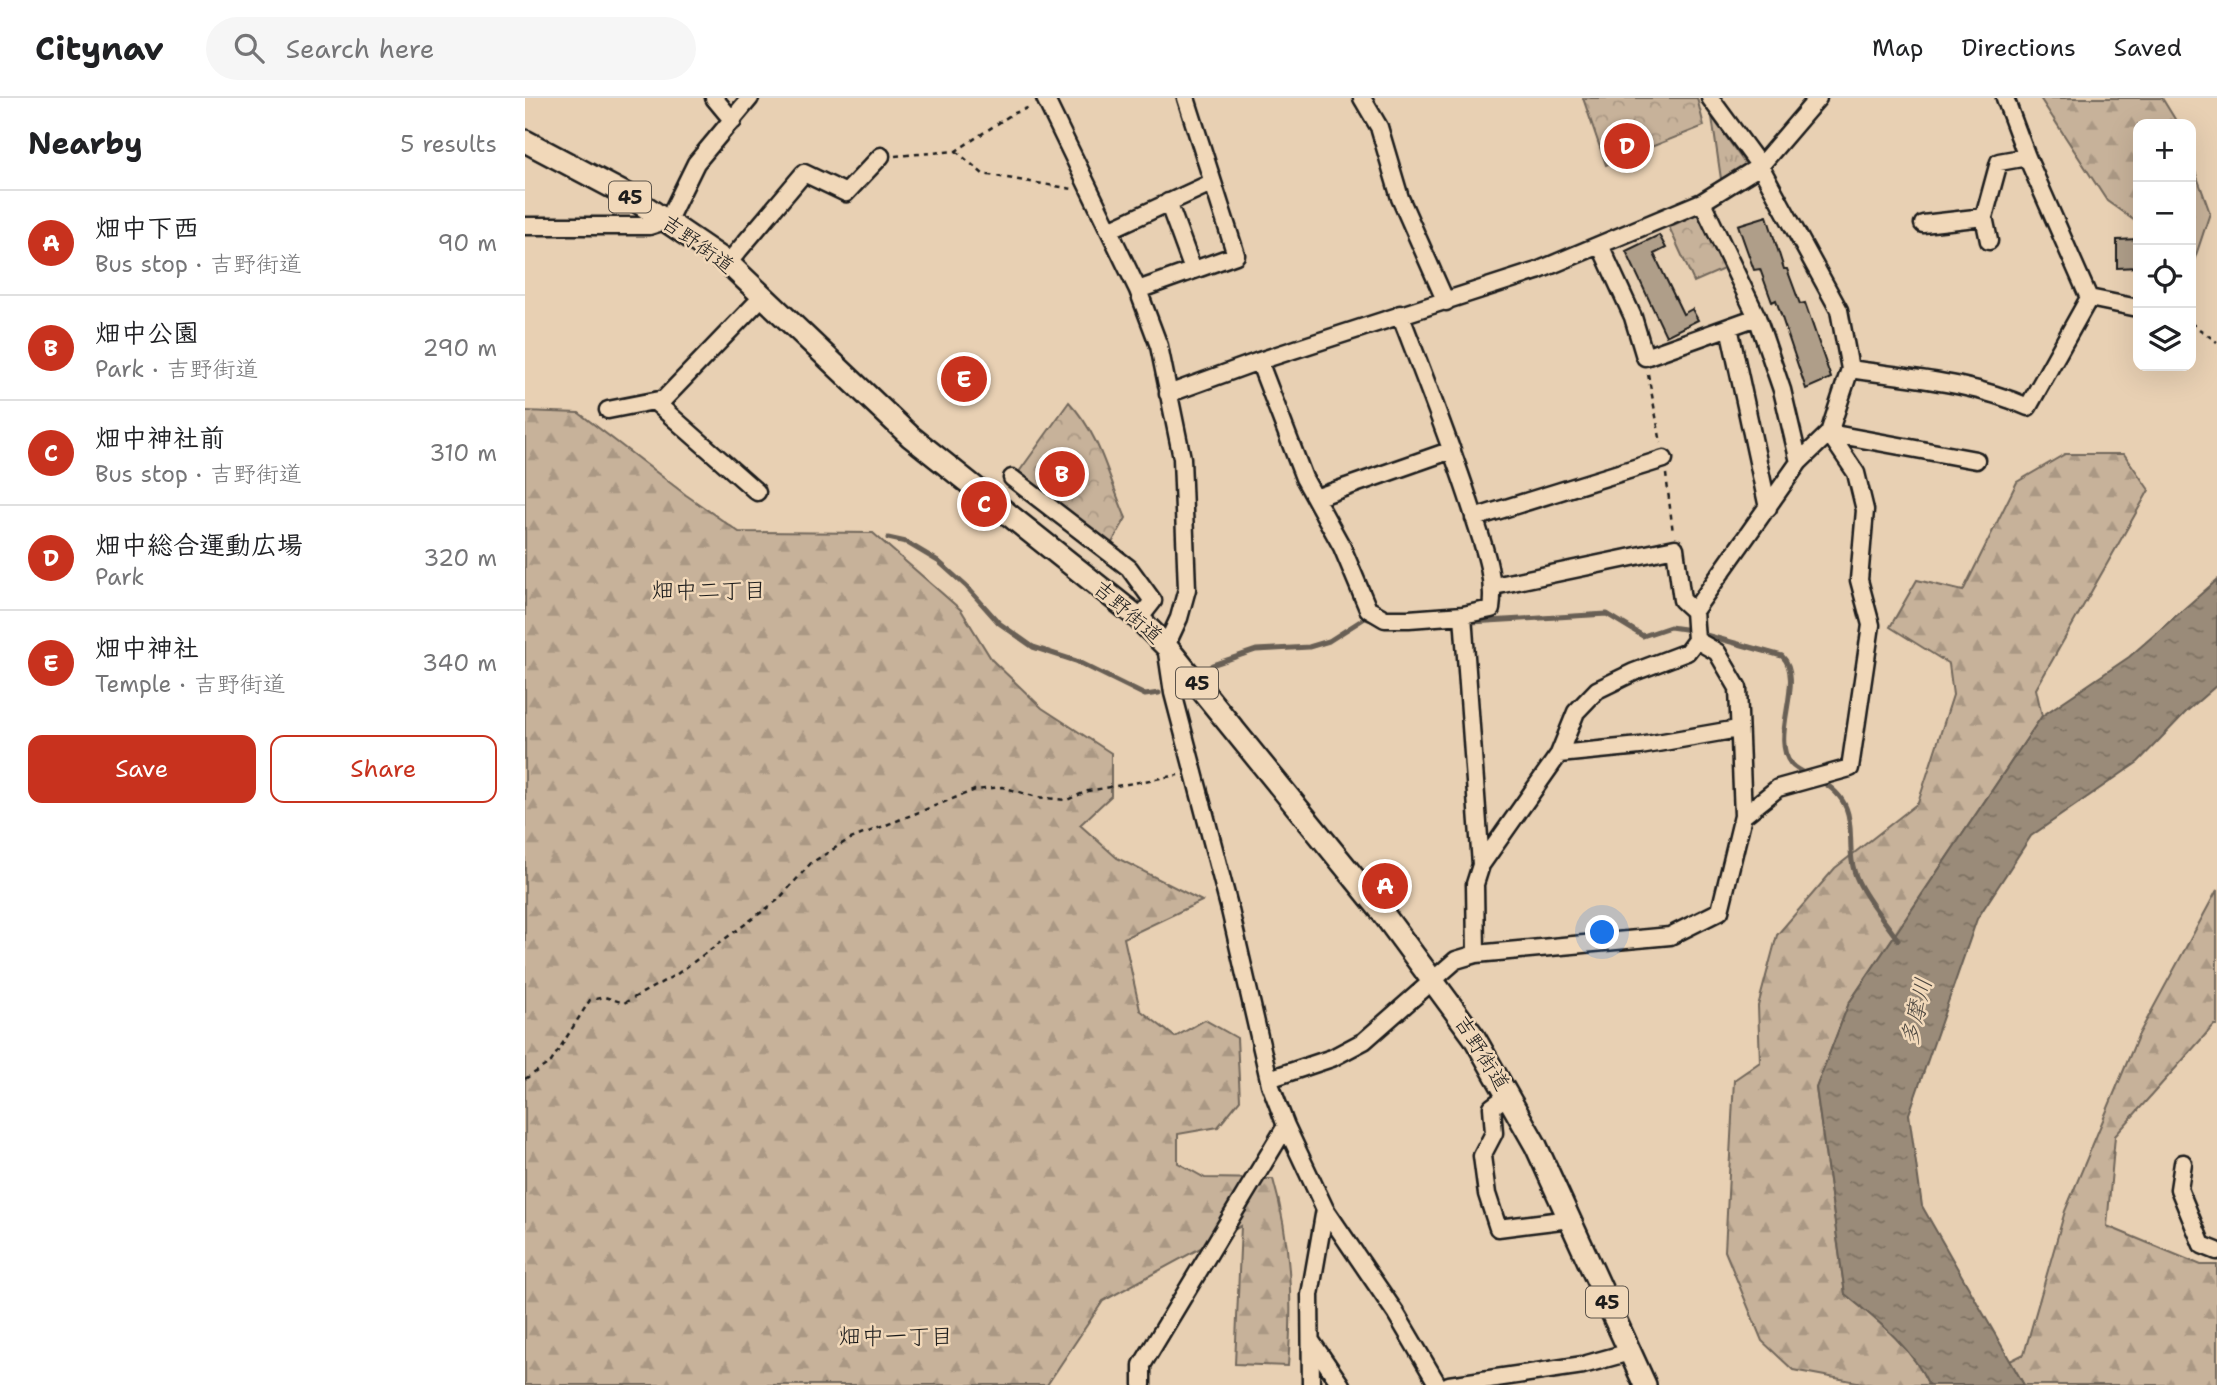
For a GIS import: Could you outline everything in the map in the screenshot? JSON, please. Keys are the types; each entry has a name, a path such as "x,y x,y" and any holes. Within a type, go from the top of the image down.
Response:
{"main road":[{"name":"吉野街道","path":"525,141 667,220 729,262 910,436 1139,619 1166,646 1433,978 1474,1037 1508,1095 1570,1219 1645,1385"}],"street":[{"path":"714,98 733,121"},
{"path":"525,226 649,226 667,220 696,163 750,98"},
{"path":"1138,290 1236,255 1186,98"},
{"path":"1476,954 1475,884 1481,865 1559,754 1576,712 1598,690 1633,672 1687,652 1696,640 1694,611 1799,463 1829,433 1850,369 1839,310 1760,166 1710,98"},
{"path":"1168,394 1259,360 1445,302 1600,245 1702,202 1760,166 1818,98"},
{"path":"2005,98 2027,157 2089,298"},
{"path":"1046,100 1138,290 1159,346 1182,458 1187,589 1179,618 1166,646 1173,693 1230,910 1269,1079 1286,1126 1325,1209 1395,1311 1438,1385"},
{"path":"1369,100 1400,198 1445,302"},
{"path":"729,262 804,173 846,193 881,156"},
{"path":"1989,241 1983,217 1999,162 2027,157"},
{"path":"1109,229 1211,183"},
{"path":"1168,202 1193,270"},
{"path":"1702,202 1757,317 1782,390 1799,463"},
{"path":"1923,224 1983,217"},
{"path":"1600,245 1633,317 1645,357 1757,317"},
{"path":"608,410 664,399 764,295"},
{"path":"1850,369 1948,383 2009,399 2028,407 2089,298"},
{"path":"2089,298 2133,307"},
{"path":"1259,360 1304,478 1342,547 1368,609 1385,619 1464,622 1491,609 1494,586 1452,450 1400,314"},
{"path":"1729,327 1768,508"},
{"path":"654,401 757,492"},
{"path":"1829,433 1976,460"},
{"path":"1743,816 1778,788 1850,768 1871,625 1859,580 1865,510 1856,473 1829,433"},
{"path":"1315,498 1452,450"},
{"path":"1474,519 1664,459"},
{"path":"1011,478 1129,568 1153,601 1139,619"},
{"path":"1494,586 1675,548 1682,600 1694,611"},
{"path":"1464,622 1481,865"},
{"path":"1269,1079 1332,1058 1364,1041 1456,960 1476,954 1670,936 1720,911 1743,816 1738,688 1717,652 1696,640"},
{"path":"1559,754 1640,746 1738,729"},
{"path":"1508,1095 1492,1107 1494,1133 1482,1156 1487,1194 1498,1228 1570,1219"},
{"path":"1142,1385 1142,1365 1286,1126"},
{"path":"2183,1163 2179,1189 2202,1245 2217,1251"},
{"path":"1311,1385 1310,1296 1325,1209"},
{"path":"1311,1341 1341,1385"},
{"path":"1449,1385 1583,1365 1630,1352"}],"path":[{"path":"881,156 956,151 1012,114 1046,100"},
{"path":"956,151 983,174 1074,190 1095,200"},
{"path":"2196,327 2217,342"},
{"path":"525,1079 551,1062 590,1000 605,997 624,1003 677,974 778,900 811,863 848,840 975,790 1002,787 1037,797 1067,800 1088,791 1192,772"}],"green space":[{"path":"1583,98 1697,98 1704,126 1606,165"},
{"path":"2040,98 2162,98 2175,119 2133,119 2133,219 2107,201"},
{"path":"1712,117 1746,165 1721,179"},
{"path":"2196,174 2210,213 2196,255"},
{"path":"1701,212 1726,268 1694,282 1669,227"},
{"path":"1069,402 1097,443 1126,518 1108,550 1016,476"},
{"path":"525,411 579,413 739,532 873,533 961,610 992,660 1042,708 1111,753 1111,796 1080,825 1117,858 1202,901 1124,938 1140,1010 1175,1037 1205,1020 1237,1038 1240,1100 1218,1127 1178,1134 1178,1163 1205,1178 1273,1179 1284,1225 1289,1272 1288,1366 1235,1364 1241,1226 1103,1301 1047,1385 525,1385"},
{"path":"2065,454 2124,454 2149,490 2036,689 2042,716 1849,1003 1816,1088 1845,1294 1903,1346 1929,1385 1873,1385 1793,1370 1762,1341 1725,1251 1734,1080 1760,1062 1758,1006 1777,935 1835,868 1918,803 1953,695 1949,664 1890,627 1917,580 1963,591 2017,482"},
{"path":"2217,890 2217,1025 2214,1025 2115,1136 2107,1226 2201,1265 2217,1265 2217,1385 2024,1385 2010,1361 2024,1354 2065,1211 2138,1036"}],"water":[{"name":"多摩川","path":"2217,580 2217,685 2187,711 2138,762 2031,836 1977,919 1909,1114 1922,1206 2024,1385 1929,1385 1903,1346 1845,1294 1816,1088 1849,1003 2042,716 2129,657"}],"building":[{"path":"1767,216 1784,269 1787,269 1800,304 1805,303 1831,378 1806,389 1776,300 1772,302 1760,269 1754,270 1738,225"},
{"path":"1659,235 1666,248 1654,254 1683,314 1692,309 1698,320 1666,336 1626,251"},
{"path":"2133,239 2133,267 2117,268 2117,240"}],"waterway":[{"path":"888,538 906,542 938,561 967,587 999,623 1033,647 1076,661 1145,695 1159,693"},
{"path":"1438,624 1607,614 1643,636 1670,627 1684,629 1782,656 1788,666 1790,679 1785,753 1793,766 1810,776"},
{"path":"1212,665 1256,650 1309,647 1329,641 1365,618 1377,622"},
{"path":"1819,780 1843,802 1848,814 1853,867 1858,881 1898,940"}],"place":[{"name":"畑中総合運動広場","path":"1627,146"},
{"name":"畑中神社","path":"964,379"},
{"name":"畑中公園","path":"1062,474"},
{"name":"畑中神社前","path":"984,504"},
{"name":"畑中下西","path":"1385,886"}],"district":[{"name":"畑中二丁目","path":"709,590"},
{"name":"畑中一丁目","path":"896,1336"}]}
